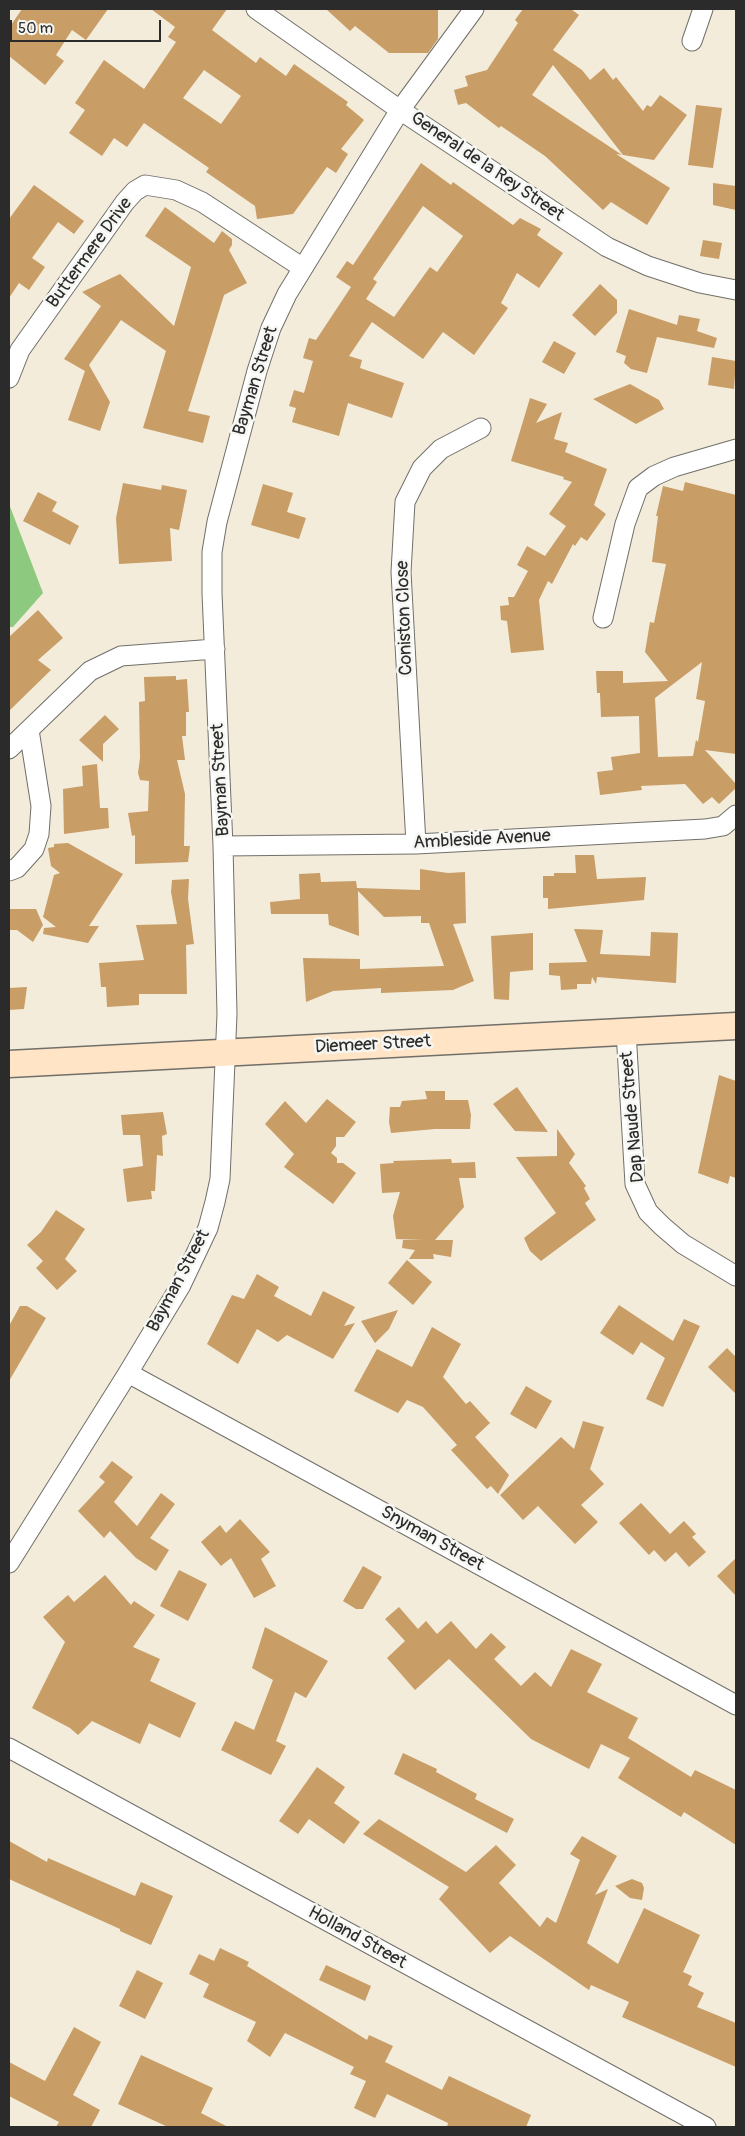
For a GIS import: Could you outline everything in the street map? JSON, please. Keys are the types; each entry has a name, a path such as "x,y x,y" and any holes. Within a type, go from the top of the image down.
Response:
{"street":[{"name":"General de la Rey Street","path":"256,9 400,110 608,247 648,266 700,283 736,290"},
{"name":"Bayman Street","path":"9,1563 181,1285 208,1228 220,1179 226,1053 224,846 212,552 217,522 257,372 271,328 287,294 400,110 474,9"},
{"path":"692,41 703,9"},
{"name":"Buttermere Drive","path":"9,378 20,350 119,210 135,191 145,185 176,190 202,202 303,268"},
{"name":"Coniston Close","path":"416,844 401,572 405,502 422,468 442,449 481,428"},
{"path":"603,618 625,524 638,488 654,476 674,467 736,449"},
{"path":"9,749 90,671 120,656 215,649"},
{"path":"9,871 17,868 34,849 39,834 40,806 29,730"},
{"name":"Ambleside Avenue","path":"224,846 416,844 705,829 723,826 736,815"},
{"name":"Diemeer Street","path":"9,1064 626,1030 736,1026"},
{"name":"Dap Naude Street","path":"626,1030 635,1184 648,1212 662,1226 683,1244 736,1276"},
{"name":"Snyman Street","path":"128,1373 736,1705"},
{"name":"Holland Street","path":"9,1748 706,2127"}],"green space":[{"path":"9,504 43,593 13,627 9,627"}],"building":[{"path":"22,9 108,9 86,40 72,30 56,55 64,61 45,85 9,56 9,28"},
{"path":"151,9 227,9 212,30 256,63 260,57 286,76 294,64 348,102 346,105 364,120 341,149 348,154 336,173 327,167 293,214 257,219 255,206 206,172 209,168 144,123 127,147 114,138 102,156 69,133 85,110 75,103 104,60 144,89 176,42 168,37 175,27","holes":["204,70 241,96 221,124 183,98"]},
{"path":"326,9 438,9 438,39 428,53 389,53 355,26 350,31"},
{"path":"523,9 571,9 579,15 553,50 582,70 590,80 604,68 613,80 616,77 643,111 647,105 651,107 660,95 687,115 654,160 623,155 553,65 532,95 622,155 616,154 670,188 647,225 611,202 603,210 545,156 501,126 499,128 466,103 458,105 454,90 468,86 465,76 487,70 518,23 515,20"},
{"path":"696,105 722,108 713,168 688,165"},
{"path":"421,163 451,185 453,182 513,225 520,218 541,229 537,235 563,253 539,288 517,273 501,303 508,308 474,355 443,332 423,359 372,322 349,356 362,360 360,368 404,383 392,418 348,403 339,436 292,422 296,408 289,406 294,390 304,393 313,361 303,358 309,338 316,340 351,287 336,277 347,261 353,265","holes":["423,206 463,236 437,272 430,267 394,317 366,299 377,282 373,279"]},
{"path":"713,183 736,186 736,210 713,205"},
{"path":"34,185 84,221 74,234 58,222 32,258 45,267 29,290 19,283 9,298 9,219"},
{"path":"165,207 214,243 222,231 232,239 232,245 229,250 247,283 224,295 188,411 210,416 203,443 143,428 166,351 121,320 89,365 110,402 100,431 68,420 85,371 64,359 101,306 82,292 120,274 174,326 191,267 145,236"},
{"path":"703,240 722,243 719,259 700,256"},
{"path":"600,284 617,300 617,313 595,336 572,315"},
{"path":"629,309 677,325 679,315 700,319 697,331 717,338 714,348 657,337 647,373 631,369 624,363 626,356 616,352"},
{"path":"554,341 576,353 564,374 542,362"},
{"path":"712,357 736,361 734,389 708,385"},
{"path":"630,384 659,400 664,409 636,424 593,399"},
{"path":"530,398 547,404 536,423 562,412 554,439 568,443 565,452 607,469 594,505 606,514 587,541 581,537 575,546 573,544 552,584 548,581 539,600 544,650 511,653 507,621 501,620 500,606 509,605 508,597 514,597 528,571 517,565 527,546 545,556 566,526 549,514 572,482 563,479 564,477 511,461"},
{"path":"685,482 736,495 736,754 705,750 736,784 736,788 719,804 712,797 703,804 685,784 641,786 642,790 600,795 597,772 613,770 611,757 640,753 639,716 601,717 600,693 597,693 596,671 623,671 623,683 668,681 645,652 650,622 654,623 666,564 652,562 658,516 656,516 663,486 683,491","holes":["702,662 696,699 705,701 698,742 696,740 693,756 658,757 655,698"]},
{"path":"123,483 161,490 162,485 187,490 179,530 170,528 172,561 119,564 116,518"},
{"path":"263,484 293,493 287,512 306,518 299,539 251,525"},
{"path":"38,492 57,502 52,511 79,526 70,545 23,521"},
{"path":"38,610 63,638 38,660 51,670 9,711 9,637"},
{"path":"176,676 176,680 187,679 189,712 186,712 186,736 182,736 185,760 177,760 185,794 184,846 190,846 188,862 135,864 135,835 132,836 128,813 148,811 149,781 140,780 138,773 140,758 139,702 145,701 144,677"},
{"path":"105,715 119,729 103,744 103,762 79,740"},
{"path":"97,764 100,808 108,808 109,828 64,834 63,789 83,786 82,766"},
{"path":"68,843 123,874 89,926 99,926 88,943 43,934 44,928 56,927 43,917 54,875 60,873 51,866 48,848 54,847 54,844"},
{"path":"575,855 594,855 597,879 646,877 644,900 548,909 548,898 543,898 543,876 554,876 554,873 576,873"},
{"path":"420,869 448,873 465,872 466,923 453,924 474,981 453,990 381,993 381,988 333,991 306,1002 303,958 360,959 360,969 444,966 429,923 421,923 421,916 384,917 358,891 359,936 329,925 328,914 271,914 270,902 300,899 299,874 320,873 321,882 356,881 357,888 420,890"},
{"path":"189,879 188,899 194,944 186,945 187,994 139,994 139,1005 107,1007 106,987 101,987 99,963 144,960 136,925 177,924 171,892 172,880"},
{"path":"9,909 36,909 43,925 33,942 17,930 9,930"},
{"path":"574,929 603,930 600,954 650,956 651,932 678,933 676,983 597,977 596,984 592,977 591,984 577,984 577,989 561,990 560,976 549,975 549,963 587,962"},
{"path":"533,933 533,970 510,972 509,1000 494,999 491,936"},
{"path":"27,987 24,1009 9,1010 9,988"},
{"path":"719,1075 736,1081 736,1178 730,1176 728,1184 698,1173"},
{"path":"517,1087 548,1132 515,1131 493,1104"},
{"path":"425,1091 445,1091 445,1100 468,1100 471,1115 470,1129 435,1129 391,1133 389,1122 390,1107 400,1107 402,1101 427,1099"},
{"path":"327,1099 356,1122 344,1137 336,1137 336,1146 331,1153 337,1158 337,1163 343,1163 356,1173 333,1204 284,1167 294,1154 265,1124 285,1101 306,1123"},
{"path":"163,1112 167,1134 162,1136 163,1156 157,1155 155,1191 151,1191 152,1199 127,1202 123,1169 143,1166 140,1135 123,1135 121,1115"},
{"path":"557,1129 575,1154 569,1163 586,1186 584,1188 590,1199 585,1203 596,1220 541,1261 530,1251 524,1238 556,1213 516,1157 557,1156"},
{"path":"451,1159 452,1163 475,1162 476,1178 459,1178 464,1207 435,1240 453,1240 451,1257 433,1254 434,1259 409,1259 415,1250 402,1248 403,1240 423,1240 396,1239 393,1216 400,1192 382,1193 380,1164 394,1163 393,1161"},
{"path":"56,1210 85,1229 65,1259 77,1271 57,1290 36,1268 43,1261 27,1245 41,1232"},
{"path":"407,1260 432,1282 413,1305 388,1283"},
{"path":"257,1274 279,1287 274,1296 311,1316 323,1291 355,1307 344,1326 355,1323 333,1359 287,1335 278,1342 257,1329 238,1364 207,1344 232,1295 244,1299"},
{"path":"619,1305 673,1341 684,1319 700,1326 663,1407 646,1399 665,1358 641,1342 633,1355 600,1333"},
{"path":"20,1306 27,1306 46,1318 9,1381 9,1326"},
{"path":"398,1310 389,1329 375,1343 361,1321"},
{"path":"432,1327 461,1344 443,1377 466,1404 470,1401 490,1423 475,1437 509,1475 498,1494 491,1486 487,1489 451,1450 457,1445 423,1407 407,1400 398,1413 354,1391 377,1349 412,1367"},
{"path":"727,1348 736,1357 736,1394 708,1367"},
{"path":"526,1386 552,1401 536,1429 510,1414"},
{"path":"583,1421 604,1427 590,1469 604,1484 581,1505 598,1522 575,1544 538,1506 523,1520 500,1495 561,1437 574,1449"},
{"path":"112,1461 133,1477 114,1502 137,1526 161,1493 175,1504 150,1538 169,1550 156,1571 136,1558 110,1531 104,1538 78,1511 105,1482 99,1477"},
{"path":"641,1503 670,1534 684,1521 696,1534 692,1537 706,1552 689,1567 676,1552 665,1562 654,1550 649,1555 619,1523"},
{"path":"240,1519 270,1552 261,1559 276,1586 254,1598 231,1558 221,1566 201,1542 220,1525 226,1533"},
{"path":"736,1558 736,1596 717,1576"},
{"path":"363,1566 382,1577 363,1609 356,1609 343,1601"},
{"path":"179,1570 207,1584 188,1621 160,1606"},
{"path":"105,1575 131,1605 134,1601 155,1615 133,1647 160,1659 150,1681 196,1703 180,1738 149,1723 140,1744 92,1721 78,1735 70,1728 32,1708 65,1642 43,1617 68,1595 74,1602"},
{"path":"399,1607 418,1629 426,1621 437,1634 451,1621 476,1649 491,1633 506,1647 494,1659 521,1686 535,1672 551,1687 571,1649 602,1664 587,1692 638,1718 628,1738 691,1777 695,1770 736,1790 736,1845 684,1812 681,1817 618,1778 630,1758 601,1744 589,1769 531,1739 449,1659 415,1690 387,1658 405,1641 385,1619"},
{"path":"265,1627 328,1661 306,1698 295,1692 276,1741 286,1746 271,1775 221,1750 235,1721 254,1730 273,1680 252,1668"},
{"path":"403,1753 437,1769 436,1772 477,1794 475,1799 514,1819 507,1833 394,1774"},
{"path":"317,1767 345,1787 334,1803 360,1822 344,1844 309,1819 298,1834 279,1821"},
{"path":"379,1819 466,1872 496,1845 516,1865 499,1883 540,1927 547,1917 556,1923 580,1860 570,1854 582,1836 617,1856 595,1895 608,1889 587,1943 618,1964 644,1908 700,1935 683,1972 692,1976 688,1985 704,1993 697,2007 736,2023 736,2067 622,2017 629,2002 591,1985 589,1990 510,1936 490,1953 439,1899 449,1887 363,1834"},
{"path":"9,1841 47,1862 48,1858 135,1896 141,1882 173,1896 151,1945 9,1879"},
{"path":"632,1879 642,1883 644,1888 642,1900 630,1898 615,1886"},
{"path":"220,1948 249,1962 247,1966 367,2040 369,2035 393,2046 385,2062 442,2090 449,2076 531,2115 526,2127 447,2127 448,2123 387,2094 375,2118 354,2108 366,2081 350,2074 354,2067 285,2033 270,2057 247,2041 256,2022 203,1997 209,1984 189,1974 199,1954 214,1961"},
{"path":"326,1965 371,1986 365,2001 319,1980"},
{"path":"137,1970 163,1983 145,2019 119,2006"},
{"path":"74,2027 101,2042 73,2095 100,2110 91,2127 56,2127 59,2122 9,2096 9,2062 45,2081"},
{"path":"141,2055 213,2088 201,2113 228,2127 168,2127 118,2104"}]}
